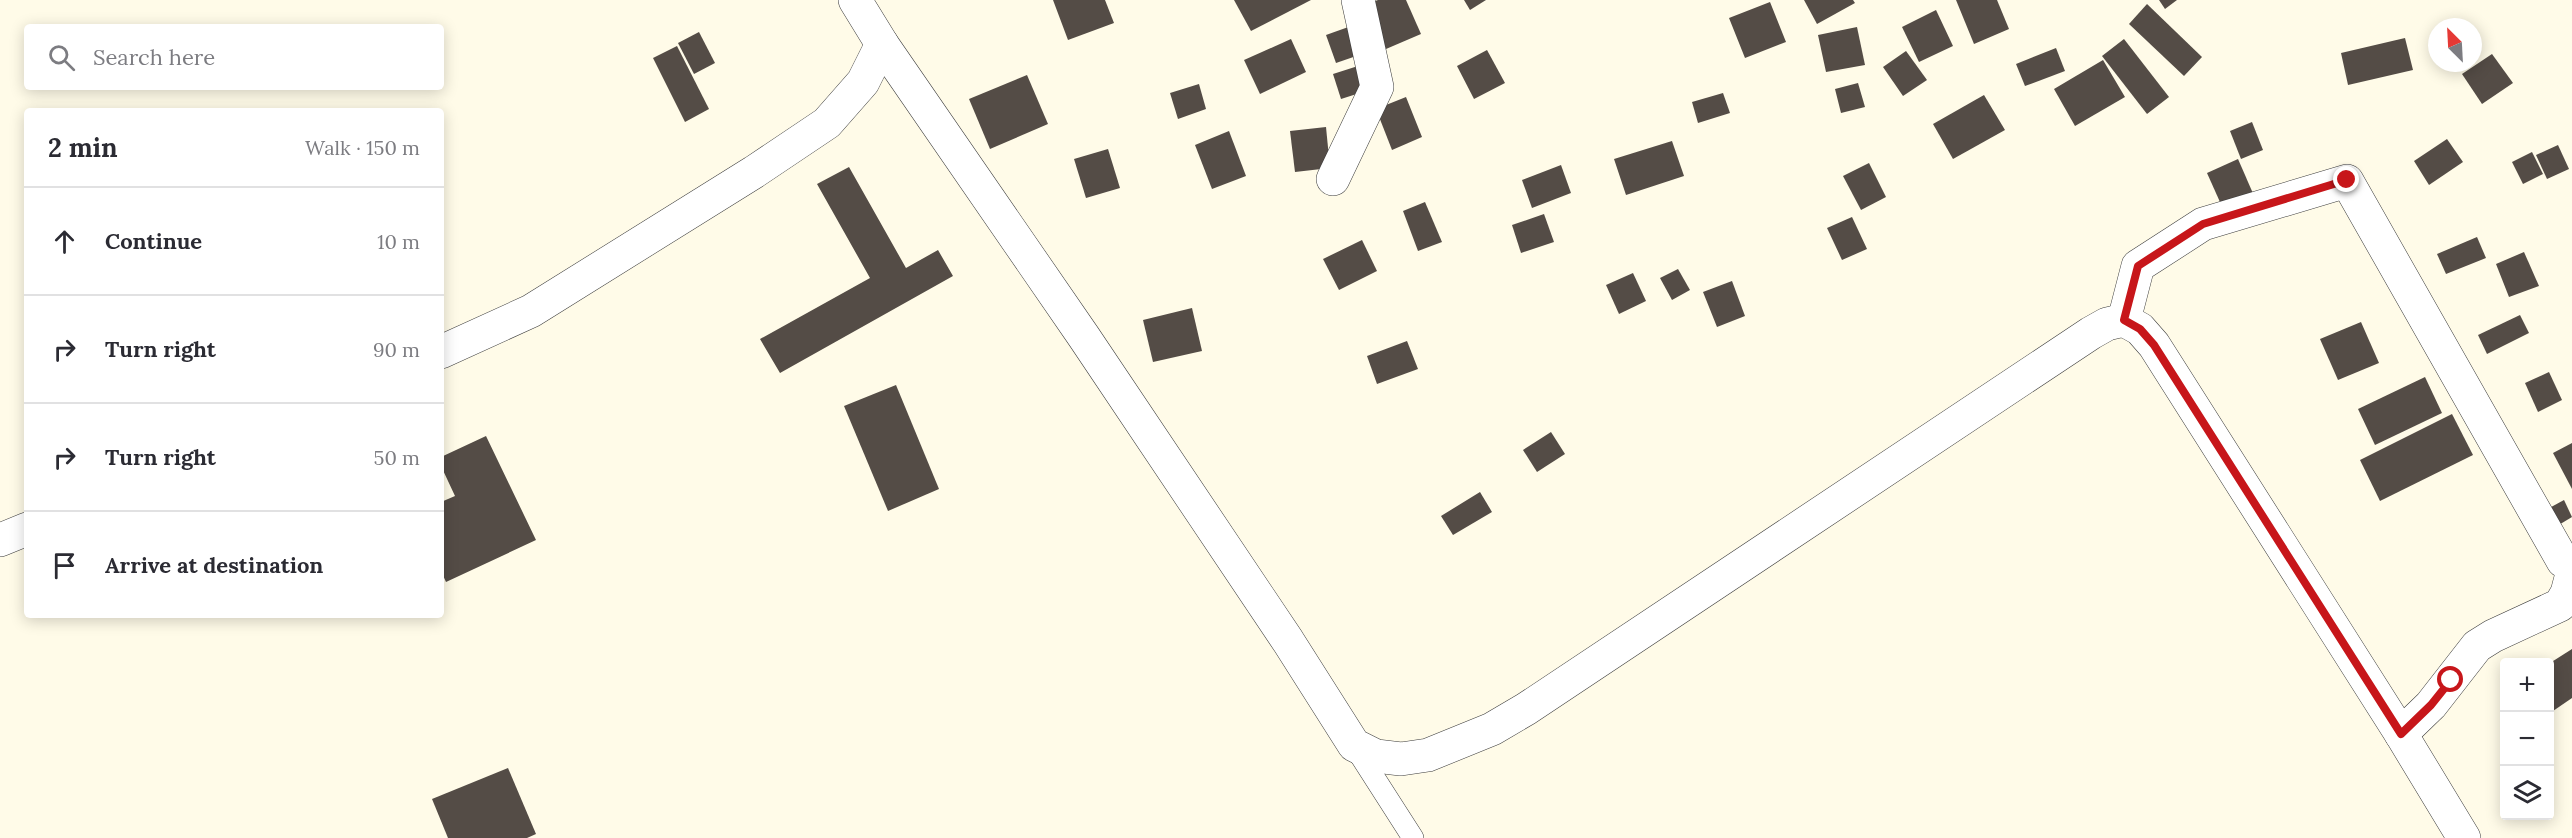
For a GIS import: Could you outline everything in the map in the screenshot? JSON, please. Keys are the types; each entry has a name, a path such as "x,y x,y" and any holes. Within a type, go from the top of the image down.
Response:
{"street":[{"path":"855,0 882,44 1091,347 1288,641 1354,746 1377,756 1401,759 1428,755 1492,729 1526,709 1849,496 2091,333 2107,324 2124,320 2140,329 2154,345 2401,734 2464,838"},
{"path":"1333,179 1377,87 1358,0"},
{"path":"444,351 531,311 754,172 827,123 863,82 882,44"},
{"path":"2124,320 2138,266 2203,224 2347,180 2570,565 2567,593 2560,605 2493,636 2477,646 2431,705 2401,734"},
{"path":"0,540 24,530"}],"lane":[{"path":"1354,746 1413,838"}],"building":[{"path":"1053,0 1105,0 1114,23 1068,40"},
{"path":"1234,0 1311,0 1251,31"},
{"path":"1378,0 1406,0 1421,34 1386,49 1367,4"},
{"path":"1464,0 1486,0 1470,10"},
{"path":"1804,0 1853,0 1855,3 1817,24"},
{"path":"1956,0 1997,0 2009,29 1974,44"},
{"path":"2159,0 2177,0 2165,9"},
{"path":"1770,2 1786,42 1745,58 1729,18"},
{"path":"2147,4 2202,57 2184,76 2129,24"},
{"path":"1936,10 1953,46 1919,62 1902,27"},
{"path":"1354,25 1365,53 1336,63 1326,35"},
{"path":"1857,27 1865,65 1826,72 1818,35"},
{"path":"699,32 715,63 694,74 678,43"},
{"path":"2405,38 2413,70 2348,85 2341,53"},
{"path":"1291,39 1306,72 1260,94 1244,60"},
{"path":"2124,39 2169,97 2147,114 2102,56"},
{"path":"677,46 709,109 685,122 653,58"},
{"path":"2056,48 2065,71 2025,86 2016,64"},
{"path":"1487,50 1505,83 1474,99 1457,66"},
{"path":"1906,51 1927,80 1903,96 1883,67"},
{"path":"2492,54 2513,83 2482,104 2462,74 2482,72 2482,61"},
{"path":"2103,60 2125,97 2075,126 2054,89"},
{"path":"1358,66 1366,91 1341,99 1333,74"},
{"path":"1027,75 1048,124 990,149 969,99"},
{"path":"1858,83 1865,107 1841,113 1835,89"},
{"path":"1199,84 1206,109 1178,119 1170,93"},
{"path":"1723,93 1730,113 1698,123 1692,102"},
{"path":"1984,95 2005,130 1953,159 1933,124"},
{"path":"1406,97 1422,137 1392,150 1376,109"},
{"path":"2252,122 2263,150 2241,159 2230,131"},
{"path":"1326,127 1330,168 1295,172 1290,131"},
{"path":"1229,131 1246,176 1212,189 1195,145"},
{"path":"2447,139 2463,162 2429,185 2414,161"},
{"path":"1672,141 1684,176 1626,195 1614,159"},
{"path":"2558,145 2569,169 2547,179 2536,155"},
{"path":"1108,149 1120,188 1086,198 1074,159"},
{"path":"2532,152 2543,174 2523,184 2512,162"},
{"path":"2238,159 2255,198 2224,211 2207,173"},
{"path":"1869,163 1886,197 1861,210 1843,176"},
{"path":"1561,165 1571,193 1532,208 1522,180"},
{"path":"849,167 906,268 938,250 953,276 780,373 760,339 870,278 817,184"},
{"path":"1425,202 1442,242 1418,251 1403,211"},
{"path":"1544,214 1554,242 1521,253 1512,225"},
{"path":"1852,217 1867,249 1842,260 1827,228"},
{"path":"2477,237 2486,258 2446,274 2437,254"},
{"path":"1362,240 1377,271 1339,290 1323,259"},
{"path":"2524,252 2539,286 2509,297 2496,264"},
{"path":"1678,269 1690,290 1672,300 1660,278"},
{"path":"1633,273 1646,301 1619,314 1606,285"},
{"path":"1732,281 1745,316 1717,327 1703,292"},
{"path":"1192,308 1202,351 1153,362 1143,320"},
{"path":"2520,315 2529,333 2487,354 2478,335"},
{"path":"2361,322 2379,363 2338,380 2320,339"},
{"path":"1407,341 1418,369 1377,384 1367,356"},
{"path":"2549,372 2562,400 2538,412 2525,383"},
{"path":"2425,377 2442,413 2375,445 2358,409"},
{"path":"896,385 939,489 888,511 844,406"},
{"path":"2452,414 2473,455 2380,501 2360,460"},
{"path":"1551,432 1565,454 1537,472 1523,450"},
{"path":"486,436 536,540 446,582 444,578 444,501 455,496 444,472 444,456"},
{"path":"2572,443 2572,489 2553,453"},
{"path":"1480,492 1492,512 1453,535 1441,516"},
{"path":"2564,500 2572,517 2552,529 2542,512"},
{"path":"2572,649 2572,698 2554,710 2554,660"},
{"path":"508,768 536,834 527,838 448,838 432,799"}],"route":[{"path":"2347,180 2203,224 2138,266 2124,320 2140,329 2154,345 2401,734 2431,705 2451,680"}]}
